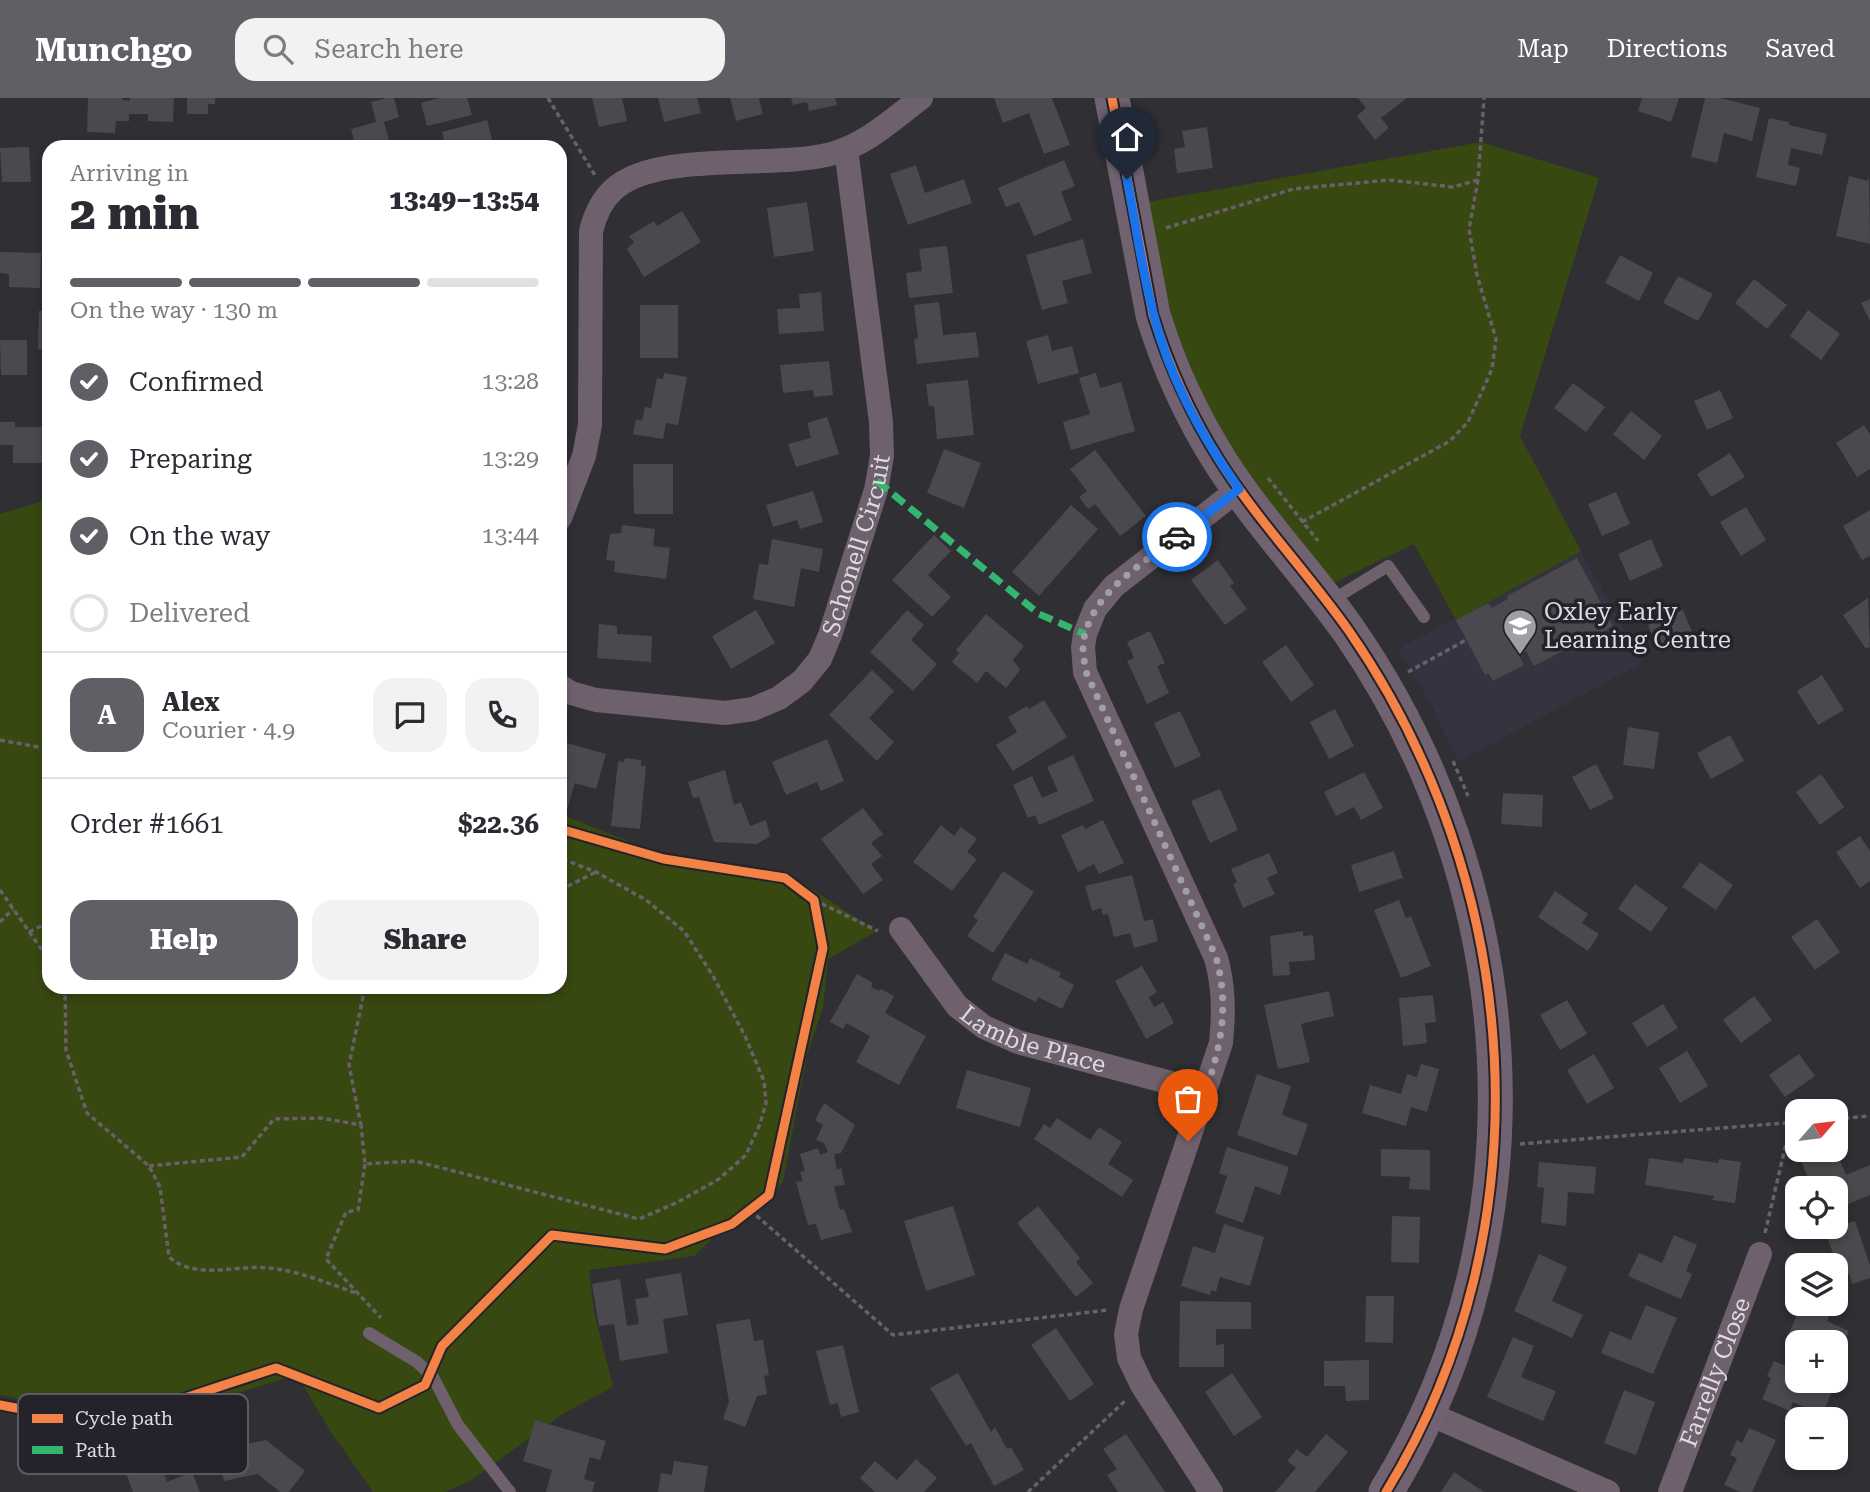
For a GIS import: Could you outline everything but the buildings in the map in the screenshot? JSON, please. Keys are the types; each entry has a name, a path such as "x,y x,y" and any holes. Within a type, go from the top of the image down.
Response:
{"street":[{"path":"567,500 584,456 590,425 590,231 597,210 611,191 641,172 665,167 796,159 830,154 874,134 921,98"},
{"path":"1112,98 1153,315 1188,406 1220,463 1252,482 1289,529 1327,603 1389,695 1424,763 1469,887 1487,980 1497,1086 1490,1195 1480,1250 1452,1348 1427,1413 1386,1492"},
{"name":"Schonell Circuit","path":"567,690 596,700 725,713 753,709 779,698 802,681 820,659 876,490 882,456 881,422 846,149"},
{"path":"1212,1492 1142,1385 1129,1357 1126,1334 1130,1309 1220,1043 1224,1008 1221,974 1216,957 1086,672 1083,647 1095,609 1114,586 1252,482"},
{"name":"Lamble Place","path":"901,929 957,1006 984,1027 1018,1042 1205,1092"},
{"name":"Farrelly Close","path":"1670,1492 1760,1254"},
{"path":"1427,1413 1608,1492"}],"lane":[{"path":"1327,603 1388,566 1424,617"},
{"path":"369,1333 417,1362 433,1377 458,1425 510,1492"}],"path":[{"path":"548,98 599,182 611,191"},
{"path":"1289,529 1450,441 1468,422 1492,369 1496,339 1477,275 1469,229 1478,180 1484,98"},
{"path":"1169,237 1167,228 1293,189 1389,180 1453,187 1478,180"},
{"path":"1252,482 1289,529 1323,548"},
{"path":"1408,672 1466,640"},
{"path":"1402,662 1414,682"},
{"path":"0,740 42,748"},
{"path":"1452,759 1470,803"},
{"path":"365,1164 415,1161 639,1219 678,1202 719,1179 747,1155 766,1103 764,1082 745,1036 713,976 684,931 646,900 596,872 567,861"},
{"path":"567,886 596,872"},
{"path":"0,890 42,950"},
{"path":"804,893 877,931 901,929"},
{"path":"814,900 816,912"},
{"path":"0,922 13,909"},
{"path":"29,932 42,926"},
{"path":"65,994 66,1051 87,1113 149,1166 160,1187 169,1257 185,1268 204,1270 267,1267 293,1272 359,1294"},
{"path":"364,994 349,1065 367,1151 358,1210 346,1212 326,1259 381,1318"},
{"path":"1848,1118 1870,1116"},
{"path":"149,1166 242,1157 274,1119 321,1118 361,1125"},
{"path":"1495,1146 1785,1123"},
{"path":"1760,1254 1785,1148"},
{"path":"741,1217 760,1203"},
{"path":"750,1210 893,1335 1130,1309"},
{"path":"1028,1492 1142,1385"}],"shaded area":[{"name":"Oxley Early Learning Centre","path":"1581,551 1642,663 1458,762 1431,704 1398,649"}],"green space":[{"path":"1481,142 1599,178 1520,436 1581,551 1456,620 1414,544 1333,583 1281,519 1216,428 1172,321 1148,202"},
{"path":"42,500 42,994 567,994 567,817 653,851 793,877 877,931 828,959 823,1008 807,1055 783,1182 757,1209 720,1231 694,1256 589,1270 594,1312 613,1387 564,1413 470,1481 445,1492 373,1492 329,1429 297,1375 234,1394 18,1394 18,1399 0,1395 0,514"}],"marked path":[{"path":"877,481 1039,614 1085,634"}],"cycle path":[{"path":"1112,98 1153,315 1174,372 1190,408 1220,461 1250,505 1349,631 1408,730 1452,835 1481,944 1494,1057 1492,1169 1474,1281 1438,1389 1386,1492"},
{"path":"197,1394 276,1368 379,1408 425,1385 442,1346 552,1235 665,1249 732,1224 769,1195 823,948 814,900 785,878 664,859 567,831"},
{"path":"0,1405 18,1408"}],"way so far":[{"path":"1177,537 1114,586 1095,609 1083,647 1086,672 1216,957 1221,974 1224,1008 1220,1043 1188,1141"}],"place":[{"name":"Oxley Early Learning Centre","path":"1520,656"}],"route":[{"path":"1127,179 1153,315 1163,346 1188,406 1220,463 1239,489 1177,537"}]}
